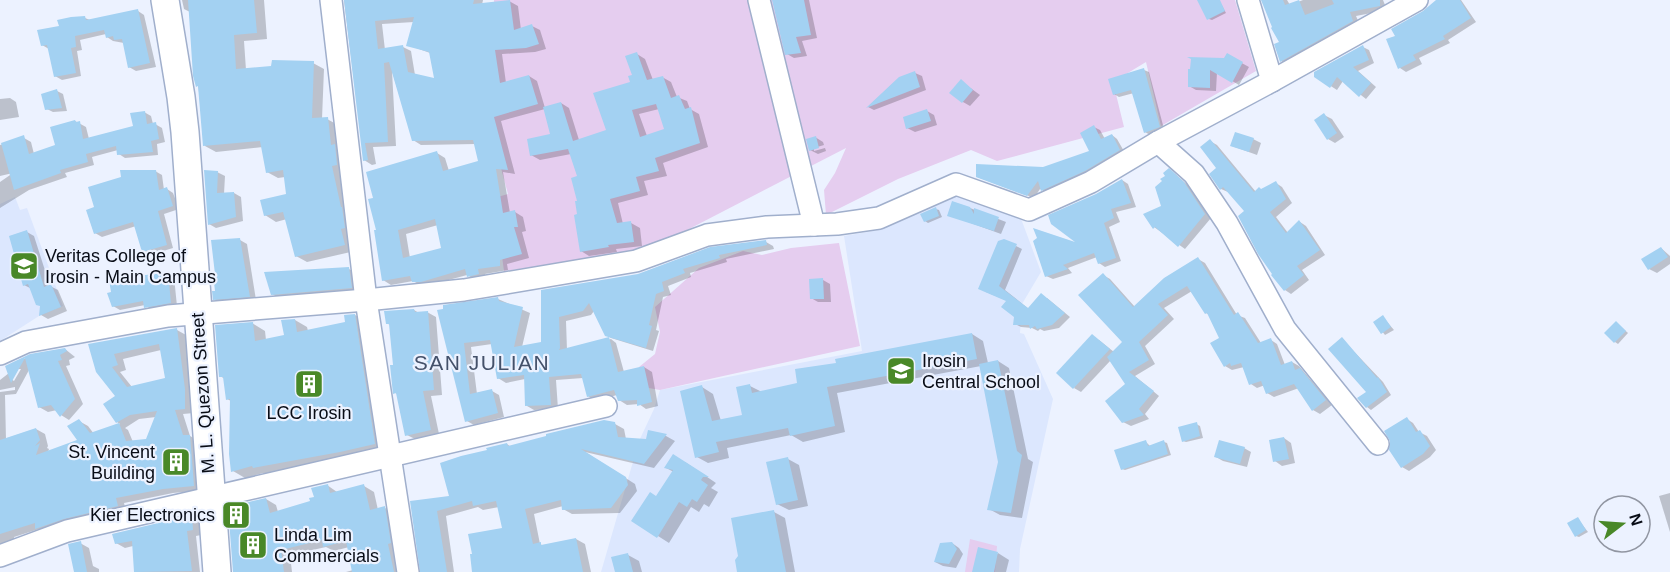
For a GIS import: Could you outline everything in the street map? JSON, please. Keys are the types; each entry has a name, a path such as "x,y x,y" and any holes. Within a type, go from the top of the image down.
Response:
{"main road":[{"name":"M. L. Quezon Street","path":"165,0 185,132 217,572"}],"street":[{"path":"331,0 366,300 408,572"},
{"path":"759,0 814,225"},
{"path":"1248,0 1272,81"},
{"path":"0,354 26,342 168,316 464,290 636,261 707,235 722,232 879,218 956,184 1029,210 1091,182 1158,142 1417,0"},
{"path":"1158,142 1194,174 1227,223 1285,329 1378,444"},
{"path":"0,556 68,531 606,406"}],"shaded area":[{"path":"494,0 1235,0 1256,71 1161,126 1146,62 1113,82 1124,127 997,161 971,150 898,179 826,215 824,190 835,173 846,148 662,243 625,254 504,271 494,198 508,194 479,87 494,59"},
{"name":"Irosin Central School","path":"956,191 1020,216 1041,272 1022,304 1020,333 1024,334 1053,399 1020,549 1019,572 601,572 639,441 660,390 862,351 844,236 879,230"},
{"name":"Veritas College of Irosin - Main Campus","path":"15,197 20,210 27,208 63,306 39,316 0,341 0,204"},
{"path":"839,243 860,346 660,390 643,387 639,367 655,354 660,332 655,307 699,268 743,251 762,255 791,248"},
{"path":"970,539 997,546 995,572 965,572"}],"building":[{"path":"188,0 254,0 257,33 234,35 236,69 271,66 272,60 314,61 312,118 328,117 331,145 335,144 337,165 332,166 342,207 345,228 341,229 345,245 295,257 283,212 264,216 260,200 286,194 283,170 266,173 260,141 203,146 198,86 196,87 193,76"},
{"path":"344,0 474,0 473,4 510,0 514,30 532,24 539,44 526,48 495,50 500,83 529,75 538,104 494,117 508,170 496,169 503,213 515,210 518,227 514,227 522,254 500,260 500,266 478,269 479,274 467,277 465,269 421,282 412,282 410,276 382,281 374,230 376,230 368,199 373,198 366,172 437,151 443,171 478,161 473,140 412,141 389,62 384,63 388,142 365,143 368,160 363,161","holes":["414,17 406,46 429,52 434,78 408,72 403,45 378,49 375,21","435,219 441,248 403,258 398,230"]},
{"path":"772,0 804,0 811,35 796,37 801,53 785,55"},
{"path":"1197,0 1220,0 1225,11 1207,20"},
{"path":"1261,0 1283,0 1285,5 1299,0 1305,15 1334,4 1332,0 1380,0 1380,6 1350,12 1353,21 1280,62 1274,44 1279,42 1271,28"},
{"path":"1436,0 1460,0 1471,18 1443,36 1445,39 1413,55 1416,60 1398,69 1386,39 1395,36 1391,29 1423,11"},
{"path":"138,9 150,63 128,68 122,39 114,40 113,36 106,38 104,30 75,36 76,47 71,48 76,73 54,77 47,45 41,46 37,30 59,26 57,20 71,17 85,16 86,20"},
{"path":"1363,45 1369,60 1353,67 1371,83 1359,97 1337,77 1330,88 1314,77 1314,72"},
{"path":"637,52 647,80 663,76 671,98 679,95 685,109 691,107 700,143 655,158 659,171 636,177 640,191 610,199 617,223 631,221 634,242 580,252 574,215 577,214 575,201 577,201 571,178 577,176 568,149 530,156 527,139 550,134 543,107 561,102 573,141 606,130 593,93 630,82 628,76 632,75 625,56","holes":["656,104 664,129 640,137 632,110"]},
{"path":"1227,53 1243,62 1232,83 1210,70 1210,88 1188,87 1188,69 1190,69 1191,59 1187,57 1224,58"},
{"path":"1144,68 1160,127 1144,133 1131,90 1113,95 1108,79"},
{"path":"915,71 920,87 866,108 899,77"},
{"path":"961,79 973,90 962,103 949,93"},
{"path":"57,89 62,108 45,110 41,94"},
{"path":"927,109 931,121 906,129 903,117"},
{"path":"145,111 147,124 156,122 159,139 151,141 153,152 117,155 116,146 86,154 88,162 60,170 61,173 14,190 1,143 24,135 29,154 55,145 50,127 75,120 80,121 83,139 133,126 130,113"},
{"path":"1324,113 1337,133 1327,140 1314,120"},
{"path":"1094,125 1101,139 1112,134 1120,150 1085,171 1041,191 1038,181 1027,196 976,177 976,164 1043,167 1089,151 1080,133"},
{"path":"1235,132 1254,138 1249,152 1230,146"},
{"path":"816,136 819,148 809,151 806,139"},
{"path":"1210,139 1254,192 1259,187 1261,189 1276,181 1286,199 1270,212 1286,233 1299,220 1320,250 1297,266 1304,275 1284,291 1258,254 1238,216 1244,211 1223,187 1220,190 1209,174 1216,168 1200,147"},
{"path":"1169,168 1184,182 1205,214 1178,247 1155,227 1153,229 1143,214 1161,206 1155,187 1162,181 1160,179 1165,176 1163,173"},
{"path":"120,170 156,170 159,190 167,187 173,206 158,211 167,245 142,252 133,222 94,234 86,210 94,207 88,187 121,177"},
{"path":"204,170 218,171 217,193 234,192 236,217 208,225"},
{"path":"1122,179 1131,203 1111,209 1114,218 1104,223 1116,258 1098,264 1094,253 1063,265 1068,269 1045,277 1033,241 1037,238 1033,228 1075,242 1051,224 1048,215 1096,194"},
{"path":"952,201 970,207 974,214 974,208 999,217 994,231 947,216"},
{"path":"936,207 939,216 924,222 920,214"},
{"path":"27,230 44,287 51,284 61,307 39,316 40,306 36,305 28,284 23,286 9,236"},
{"path":"240,238 250,297 213,300 212,291 215,291 213,274 215,274 211,240"},
{"path":"1004,239 1017,244 999,286 1028,308 1041,293 1065,313 1052,325 1037,329 1035,326 1030,329 1029,325 1013,325 1014,317 1001,307 1006,301 978,289 998,241"},
{"path":"766,240 767,245 719,255 720,258 683,269 685,273 662,282 664,291 656,294 649,325 652,326 646,348 609,337 618,372 644,366 652,402 637,406 637,400 618,401 614,390 587,397 581,374 549,377 551,405 525,406 524,375 497,379 490,340 464,343 470,394 492,389 498,413 465,422 437,310 443,309 443,305 498,297 499,301 523,307 514,347 541,342 541,290 638,274 710,247","holes":["589,303 605,336 609,337 559,350 559,317 583,311"]},
{"path":"1661,247 1668,257 1648,270 1641,259"},
{"path":"1198,257 1234,315 1238,312 1258,343 1271,338 1281,365 1292,361 1295,370 1300,368 1326,400 1312,411 1294,384 1266,394 1261,381 1249,385 1241,363 1231,366 1230,363 1224,367 1210,343 1219,338 1207,313 1205,314 1187,286 1158,304 1168,315 1139,342 1149,360 1129,372 1154,391 1139,409 1144,415 1122,423 1105,401 1125,384 1107,357 1122,342 1078,295 1103,273 1133,307 1164,278"},
{"path":"349,267 352,288 271,295 264,272"},
{"path":"168,272 171,303 144,308 143,301 112,307 107,293 111,292 109,280"},
{"path":"823,278 824,299 810,299 809,279"},
{"path":"414,309 415,312 428,311 434,390 423,391 431,430 405,436 396,393 393,394 389,324 386,324 384,311"},
{"path":"355,314 375,444 253,468 252,466 231,472 230,399 226,400 223,377 219,377 215,325 253,322 255,341 284,335 281,320 295,319 297,332 345,322 344,315"},
{"path":"1383,315 1391,327 1381,334 1373,322"},
{"path":"1616,321 1626,331 1614,343 1604,333"},
{"path":"177,328 185,389 185,409 175,410 183,435 190,435 194,486 116,498 118,506 64,519 35,529 35,523 0,534 0,440 36,428 40,440 35,446 40,443 36,455 77,440 67,426 79,419 90,433 119,423 126,441 146,439 157,411 130,415 116,423 103,404 115,396 96,372 88,344","holes":["159,344 165,378 127,387 112,367 118,365 114,354"]},
{"path":"972,333 977,359 827,387 835,426 790,436 788,428 716,442 719,452 695,458 680,391 702,385 712,421 742,415 736,387 750,384 752,393 797,383 795,369 836,363 835,359"},
{"path":"1092,334 1110,349 1073,389 1056,373"},
{"path":"1342,337 1378,377 1387,392 1366,408 1357,398 1366,392 1328,349"},
{"path":"65,348 67,351 60,355 62,360 58,361 75,399 60,417 51,405 38,408 25,358 11,383 5,366 30,354"},
{"path":"998,360 1017,451 1022,455 1011,513 987,510 998,462 979,364"},
{"path":"1407,417 1416,432 1420,430 1430,446 1423,454 1401,468 1389,450 1390,441 1384,431"},
{"path":"604,420 615,422 618,437 646,439 648,430 667,434 644,464 581,449 626,477 628,485 611,508 562,510 561,500 525,509 533,544 541,542 541,545 576,538 583,572 472,572 470,554 472,554 468,534 502,528 496,501 473,506 472,501 437,511 447,572 420,572 410,501 449,496 440,463 487,450 486,448 507,443 508,446"},
{"path":"1197,422 1200,436 1182,442 1178,427"},
{"path":"1284,437 1289,459 1273,462 1269,440"},
{"path":"1146,440 1148,446 1164,440 1168,454 1121,470 1114,450"},
{"path":"1219,440 1245,447 1240,464 1214,457"},
{"path":"673,454 709,477 703,477 701,480 708,485 697,502 692,499 687,507 679,502 657,538 631,521 650,492 656,496 673,470 664,468"},
{"path":"788,457 798,500 776,505 766,462"},
{"path":"328,484 330,493 364,484 370,510 385,506 391,543 388,544 394,572 352,572 346,541 323,547 322,540 281,550 284,572 233,572 228,507 266,498 270,513 310,501 309,498 314,497 311,488"},
{"path":"774,510 786,572 737,572 735,560 738,556 731,518"},
{"path":"192,515 193,530 187,531 192,571 134,572 132,541 115,544 112,534"},
{"path":"1578,517 1586,530 1575,537 1567,523"},
{"path":"81,541 87,572 74,572 68,544"},
{"path":"952,542 957,549 949,564 934,562 940,543"},
{"path":"978,547 998,552 994,572 972,572"},
{"path":"628,553 633,572 615,572 611,557"}],"place":[{"name":"Veritas College of Irosin - Main Campus","path":"24,266"},
{"name":"Irosin Central School","path":"901,371"},
{"name":"LCC Irosin","path":"309,384"},
{"name":"St. Vincent Building","path":"176,462"},
{"name":"Kier Electronics","path":"236,515"},
{"name":"Linda Lim Commercials","path":"253,545"}],"district":[{"name":"SAN JULIAN","path":"482,363"}]}
